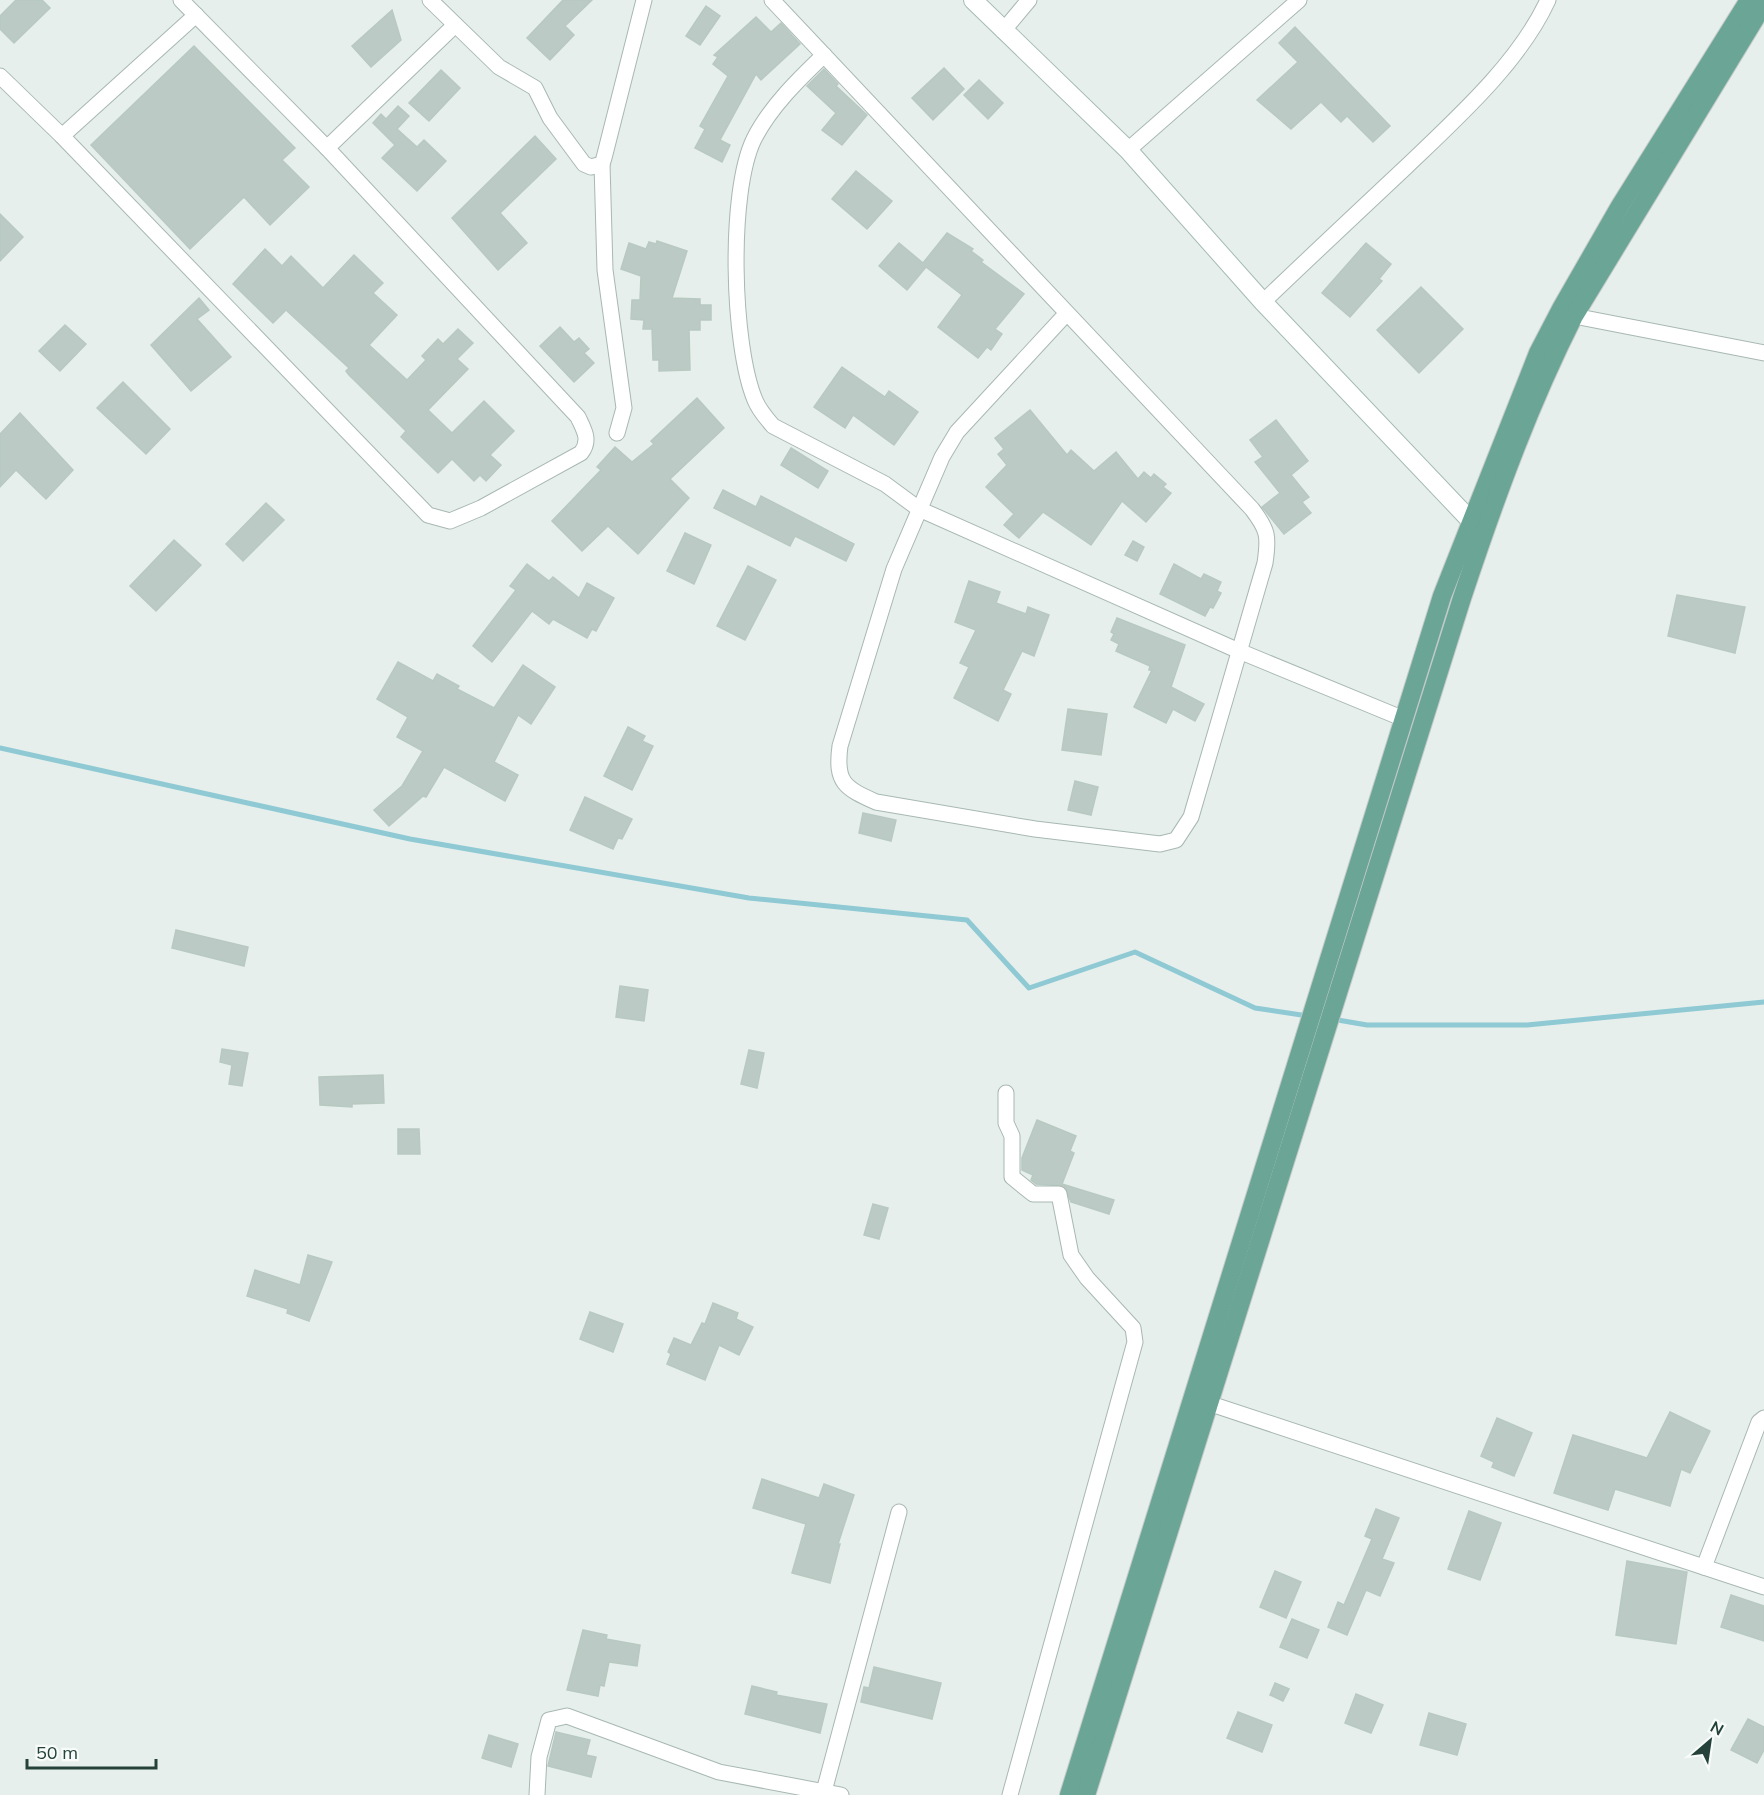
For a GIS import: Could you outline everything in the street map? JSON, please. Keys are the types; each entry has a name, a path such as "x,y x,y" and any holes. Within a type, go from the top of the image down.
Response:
{"main road":[{"path":"1086,1795 1462,598 1502,479 1548,367 1574,316 1759,7"},
{"path":"1070,1795 1442,596 1538,353 1562,307 1620,206 1759,7"}],"street":[{"path":"0,76 62,136 428,514 450,521 481,508 581,453 586,446 587,437 578,417 327,148 181,0"},
{"path":"430,0 454,26 499,67 535,88 550,118 584,164 591,167 602,164"},
{"path":"616,433 624,408 605,270 602,164 644,0"},
{"path":"772,0 1252,508 1264,525 1269,539 1265,563 1191,817 1176,840 1160,844 1035,829 876,801 854,792 843,783 837,766 840,746 894,569 942,457 957,432 1067,313"},
{"path":"973,0 1128,150 1263,302 1471,521"},
{"path":"1003,31 1029,0"},
{"path":"1128,150 1299,0"},
{"path":"1263,302 1452,123 1517,51 1539,19 1548,0"},
{"path":"62,136 196,15"},
{"path":"327,148 454,26"},
{"path":"824,55 794,85 755,138 743,169 735,230 741,337 754,398 762,413 773,426 885,484 920,509 1239,651 1404,719"},
{"path":"1574,316 1764,353"},
{"path":"1006,1094 1006,1123 1012,1136 1012,1177 1033,1194 1059,1194 1071,1255 1087,1278 1133,1328 1135,1342 1010,1795"},
{"path":"1208,1403 1764,1587"},
{"path":"1704,1568 1759,1422 1764,1418"},
{"path":"823,1793 899,1512"},
{"path":"537,1795 539,1756 549,1720 567,1716 719,1772 841,1795"}],"building":[{"path":"16,0 42,0 50,8 14,43 0,29 0,16"},
{"path":"563,0 592,0 565,26 574,35 550,60 527,38"},
{"path":"706,6 720,16 700,45 686,36"},
{"path":"392,10 401,40 371,67 352,46"},
{"path":"756,17 771,32 781,23 800,44 761,80 756,74 720,140 730,145 722,162 695,148 705,129 700,126 728,76 713,64 718,57 714,55"},
{"path":"1295,27 1390,126 1373,142 1347,116 1341,122 1321,102 1291,129 1257,100 1298,62 1279,43"},
{"path":"194,46 295,148 282,160 309,187 270,225 244,197 190,249 91,145"},
{"path":"944,68 964,89 933,120 912,98"},
{"path":"824,69 838,84 836,86 867,115 842,145 822,130 836,113 807,86"},
{"path":"441,70 460,88 429,121 409,103"},
{"path":"979,80 1003,103 988,119 964,95"},
{"path":"398,106 409,116 397,129 417,147 424,140 446,161 417,191 382,158 395,145 373,123 381,114 386,119"},
{"path":"535,136 556,159 500,213 527,243 498,270 452,218"},
{"path":"856,171 892,201 867,229 832,199"},
{"path":"0,214 23,237 0,261"},
{"path":"947,233 973,249 971,251 983,260 981,262 1024,294 995,329 1002,334 991,350 987,347 978,358 938,327 962,295 926,267 907,290 879,266 899,243 923,263"},
{"path":"657,241 687,251 672,298 700,299 700,305 711,305 711,320 700,320 700,330 689,330 690,370 659,371 659,360 653,360 652,329 643,329 644,320 631,319 632,300 640,300 641,276 621,269 629,243 646,249 649,242 656,244"},
{"path":"1366,243 1391,264 1379,279 1382,281 1350,317 1322,293"},
{"path":"265,249 282,266 291,256 323,288 354,255 383,283 373,293 397,315 369,345 407,380 426,360 422,356 438,339 443,344 458,329 473,343 457,359 468,369 428,410 452,433 484,401 514,431 490,455 501,465 486,481 480,475 474,481 452,459 438,473 401,437 406,431 349,375 346,371 349,368 286,310 273,323 233,284"},
{"path":"1421,287 1463,329 1419,373 1377,330"},
{"path":"199,298 209,310 197,319 231,357 191,391 151,345"},
{"path":"65,325 86,344 60,371 39,351"},
{"path":"560,327 574,342 579,338 589,349 584,353 594,363 574,382 540,346"},
{"path":"842,367 885,397 889,391 918,412 894,445 853,415 845,428 814,407"},
{"path":"123,382 170,429 146,454 97,408"},
{"path":"697,398 724,428 670,479 689,498 638,554 608,526 582,551 552,521 601,470 597,467 615,447 632,462 654,444 651,441"},
{"path":"1030,410 1067,455 1071,450 1094,471 1116,452 1138,479 1144,472 1151,478 1154,474 1166,484 1163,487 1171,493 1146,522 1122,501 1091,545 1043,512 1019,538 1004,525 1014,514 986,487 1007,465 998,454 1004,449 995,438"},
{"path":"20,413 73,470 46,499 16,470 0,487 0,434"},
{"path":"1276,420 1308,461 1291,475 1309,497 1302,502 1311,513 1284,534 1262,507 1280,493 1255,462 1263,457 1250,440"},
{"path":"791,448 828,471 818,488 781,465"},
{"path":"723,490 756,507 761,496 854,544 846,561 795,536 790,546 714,508"},
{"path":"266,503 284,520 243,561 226,544"},
{"path":"685,533 711,545 694,584 667,571"},
{"path":"174,540 201,565 156,611 130,586"},
{"path":"1133,541 1144,547 1137,561 1125,555"},
{"path":"527,564 549,581 553,577 579,598 587,583 614,598 596,631 592,629 587,638 553,619 549,624 532,611 492,662 473,646 516,590 510,586"},
{"path":"1174,564 1201,579 1204,574 1221,582 1217,591 1221,593 1213,608 1210,607 1205,616 1160,594"},
{"path":"748,566 776,580 745,640 717,626"},
{"path":"969,581 1000,592 996,603 1026,614 1028,607 1049,615 1034,656 1022,651 1003,690 1011,694 998,721 954,698 969,667 960,663 976,630 955,622"},
{"path":"1677,595 1745,607 1735,653 1668,636"},
{"path":"1117,618 1185,645 1171,687 1204,704 1195,721 1173,709 1166,723 1134,707 1152,670 1149,670 1150,666 1116,651 1119,644 1111,640 1114,634 1111,632"},
{"path":"398,662 433,681 437,674 459,686 457,689 494,708 523,665 555,687 531,724 518,715 494,762 518,775 505,801 444,767 426,797 423,796 389,826 374,810 402,786 423,751 397,737 408,717 377,699"},
{"path":"1068,709 1107,714 1101,755 1062,750"},
{"path":"628,727 645,736 642,741 653,746 632,790 604,776"},
{"path":"1075,781 1098,787 1091,815 1068,810"},
{"path":"585,797 632,819 622,839 618,838 613,849 570,830"},
{"path":"863,813 896,820 891,841 859,833"},
{"path":"176,930 248,947 244,966 172,948"},
{"path":"620,986 648,990 644,1021 616,1017"},
{"path":"222,1049 248,1053 242,1086 229,1084 232,1065 220,1062"},
{"path":"749,1050 764,1053 757,1088 741,1084"},
{"path":"383,1075 384,1103 352,1104 352,1107 320,1105 319,1077"},
{"path":"1037,1120 1076,1136 1070,1151 1074,1153 1062,1184 1114,1200 1109,1214 1071,1202 1064,1186 1036,1184 1031,1180 1033,1175 1022,1170 1022,1158"},
{"path":"398,1129 419,1129 420,1154 398,1154"},
{"path":"873,1204 888,1208 879,1239 864,1235"},
{"path":"308,1255 332,1262 309,1321 287,1313 288,1309 247,1296 255,1270 300,1285"},
{"path":"713,1303 738,1313 736,1319 753,1327 739,1355 719,1345 705,1380 667,1364 671,1354 668,1352 674,1338 691,1345 702,1323 705,1324"},
{"path":"590,1312 623,1324 613,1352 580,1339"},
{"path":"1670,1412 1710,1431 1690,1473 1681,1469 1670,1506 1615,1489 1608,1510 1554,1493 1573,1435 1647,1458"},
{"path":"1497,1418 1532,1433 1514,1476 1492,1467 1494,1462 1481,1456"},
{"path":"762,1479 819,1498 824,1484 854,1495 838,1544 840,1544 830,1583 792,1573 806,1524 753,1508"},
{"path":"1376,1509 1399,1518 1382,1559 1394,1563 1380,1596 1366,1590 1347,1635 1328,1627 1338,1602 1344,1605 1372,1539 1365,1536"},
{"path":"1469,1511 1501,1523 1480,1580 1448,1569"},
{"path":"1627,1561 1687,1572 1676,1644 1616,1635"},
{"path":"1275,1571 1301,1582 1286,1618 1260,1607"},
{"path":"1731,1595 1764,1606 1764,1641 1721,1627"},
{"path":"1292,1619 1319,1630 1307,1658 1280,1647"},
{"path":"583,1630 607,1635 606,1639 640,1645 637,1666 609,1662 604,1686 600,1685 598,1696 567,1690"},
{"path":"874,1667 941,1683 932,1719 861,1702 864,1687 869,1688"},
{"path":"1275,1683 1289,1689 1283,1701 1270,1695"},
{"path":"752,1686 777,1692 776,1695 827,1704 820,1733 745,1714"},
{"path":"1356,1694 1383,1705 1371,1733 1345,1723"},
{"path":"1238,1712 1272,1725 1262,1752 1227,1738"},
{"path":"1429,1713 1466,1724 1457,1755 1420,1745"},
{"path":"1748,1719 1764,1727 1764,1750 1757,1763 1731,1750"},
{"path":"556,1732 590,1740 586,1755 596,1757 591,1777 548,1766"},
{"path":"489,1735 518,1744 511,1767 482,1758"}],"waterway":[{"path":"0,748 410,839 749,898 967,920 1029,988 1135,952 1255,1008 1308,1016"},
{"path":"1332,1019 1367,1025 1527,1025 1764,1002"}]}
